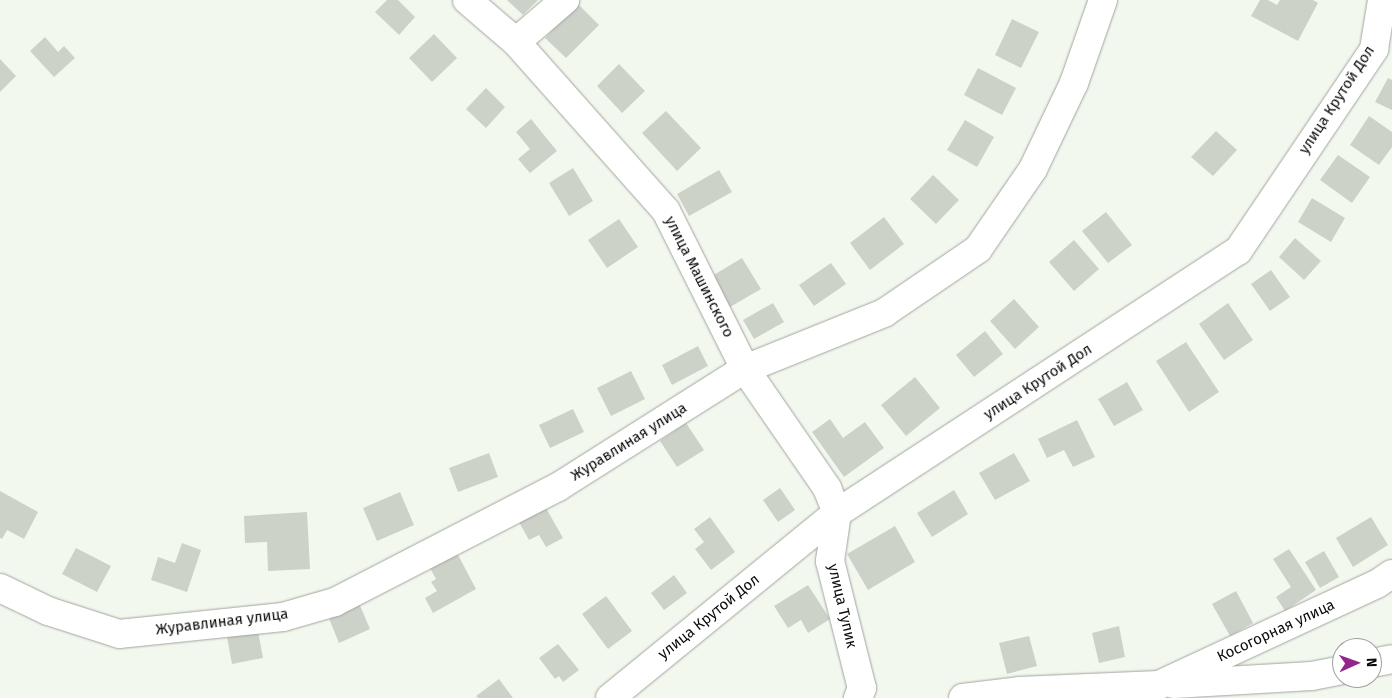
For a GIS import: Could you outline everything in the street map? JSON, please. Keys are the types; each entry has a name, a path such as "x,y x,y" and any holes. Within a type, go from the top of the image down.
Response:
{"street":[{"name":"улица Машинского","path":"467,0 516,42 666,210 745,369 827,488 837,513"},
{"path":"516,42 565,0"},
{"name":"Журавлиная улица","path":"0,588 48,611 119,634 283,617 335,602 558,487 745,369 884,313 978,250 1033,169 1074,83 1103,0"},
{"path":"1381,0 1392,4"},
{"name":"улица Крутой Дол","path":"610,698 837,513 1238,251 1374,49 1381,0"},
{"name":"улица Тупик","path":"837,513 830,561 862,688 858,698"},
{"name":"Косогорная улица","path":"1159,685 1377,584 1392,574"},
{"name":"Косогорная улица","path":"963,698 1019,691 1312,676 1332,672"}],"building":[{"path":"387,0 398,0 415,17 399,35 375,12"},
{"path":"507,0 538,0 523,15"},
{"path":"1260,0 1268,0 1277,5 1280,0 1313,0 1318,3 1298,41 1251,16"},
{"path":"578,4 599,25 566,58 545,38"},
{"path":"1012,19 1039,32 1021,68 995,55"},
{"path":"434,34 457,58 432,82 409,58"},
{"path":"45,37 58,52 64,46 75,58 54,77 30,51"},
{"path":"0,59 16,76 0,92"},
{"path":"619,64 645,91 622,113 597,86"},
{"path":"978,68 1016,88 1002,115 964,95"},
{"path":"1388,78 1392,80 1392,110 1375,102"},
{"path":"486,88 505,107 486,128 466,109"},
{"path":"666,111 701,148 677,171 642,133"},
{"path":"1369,116 1392,132 1392,147 1379,165 1350,145"},
{"path":"531,119 557,151 530,173 518,159 530,149 516,132"},
{"path":"965,120 994,137 977,167 947,150"},
{"path":"1216,131 1237,150 1213,176 1191,157"},
{"path":"1338,155 1370,177 1352,203 1320,180"},
{"path":"573,168 593,201 569,216 549,183"},
{"path":"719,170 732,192 689,216 677,194"},
{"path":"933,175 959,200 936,224 910,199"},
{"path":"1312,198 1345,218 1331,242 1298,222"},
{"path":"1106,212 1132,245 1108,263 1082,231"},
{"path":"884,217 904,244 870,270 850,243"},
{"path":"619,219 638,247 607,268 588,240"},
{"path":"1295,238 1321,261 1304,280 1279,257"},
{"path":"1074,240 1099,269 1074,291 1049,262"},
{"path":"742,258 761,289 730,307 712,276"},
{"path":"831,263 846,284 814,306 799,285"},
{"path":"1271,270 1290,297 1270,311 1251,284"},
{"path":"1014,299 1039,327 1015,349 990,321"},
{"path":"773,303 784,322 754,339 743,320"},
{"path":"1228,303 1253,340 1224,360 1199,324"},
{"path":"985,331 1003,354 974,377 956,355"},
{"path":"1186,342 1219,392 1189,412 1156,361"},
{"path":"698,346 708,366 672,385 662,365"},
{"path":"631,371 645,399 611,416 597,388"},
{"path":"915,377 940,408 906,436 881,405"},
{"path":"1127,382 1143,410 1114,426 1098,399"},
{"path":"573,409 584,432 550,448 539,425"},
{"path":"830,419 843,438 865,422 884,448 844,477 812,432"},
{"path":"1077,420 1095,457 1073,467 1064,450 1047,458 1038,439"},
{"path":"686,423 704,450 677,467 660,441"},
{"path":"489,453 498,477 458,492 449,468"},
{"path":"1014,453 1030,481 995,500 979,473"},
{"path":"780,488 795,510 778,522 763,500"},
{"path":"954,490 968,514 932,537 917,513"},
{"path":"0,491 38,512 24,539 7,530 2,539 0,538"},
{"path":"400,492 414,525 377,541 363,508"},
{"path":"546,508 563,538 546,547 539,535 529,540 519,522"},
{"path":"307,512 310,569 268,571 267,542 245,543 244,516"},
{"path":"710,517 735,552 711,570 695,549 704,542 694,529"},
{"path":"1371,517 1388,545 1353,567 1336,538"},
{"path":"895,526 915,562 868,590 847,554"},
{"path":"182,543 201,550 187,592 151,580 158,557 175,563"},
{"path":"76,548 111,566 97,592 62,574"},
{"path":"1289,549 1316,590 1285,611 1276,597 1291,587 1273,559"},
{"path":"1324,551 1339,577 1320,588 1305,562"},
{"path":"457,553 476,589 433,613 425,598 437,591 431,582 436,579 430,568"},
{"path":"674,575 687,593 664,610 651,593"},
{"path":"808,585 830,619 808,633 801,620 788,628 774,606"},
{"path":"1236,591 1253,623 1230,636 1212,604"},
{"path":"606,596 632,631 608,649 582,614"},
{"path":"359,603 370,629 339,643 328,616"},
{"path":"1119,626 1125,657 1099,663 1092,633"},
{"path":"258,631 263,658 232,664 227,637"},
{"path":"1029,636 1037,666 1007,674 999,643"},
{"path":"558,644 579,670 563,682 559,676 555,679 539,658"},
{"path":"499,679 513,698 478,698 476,696"}]}
